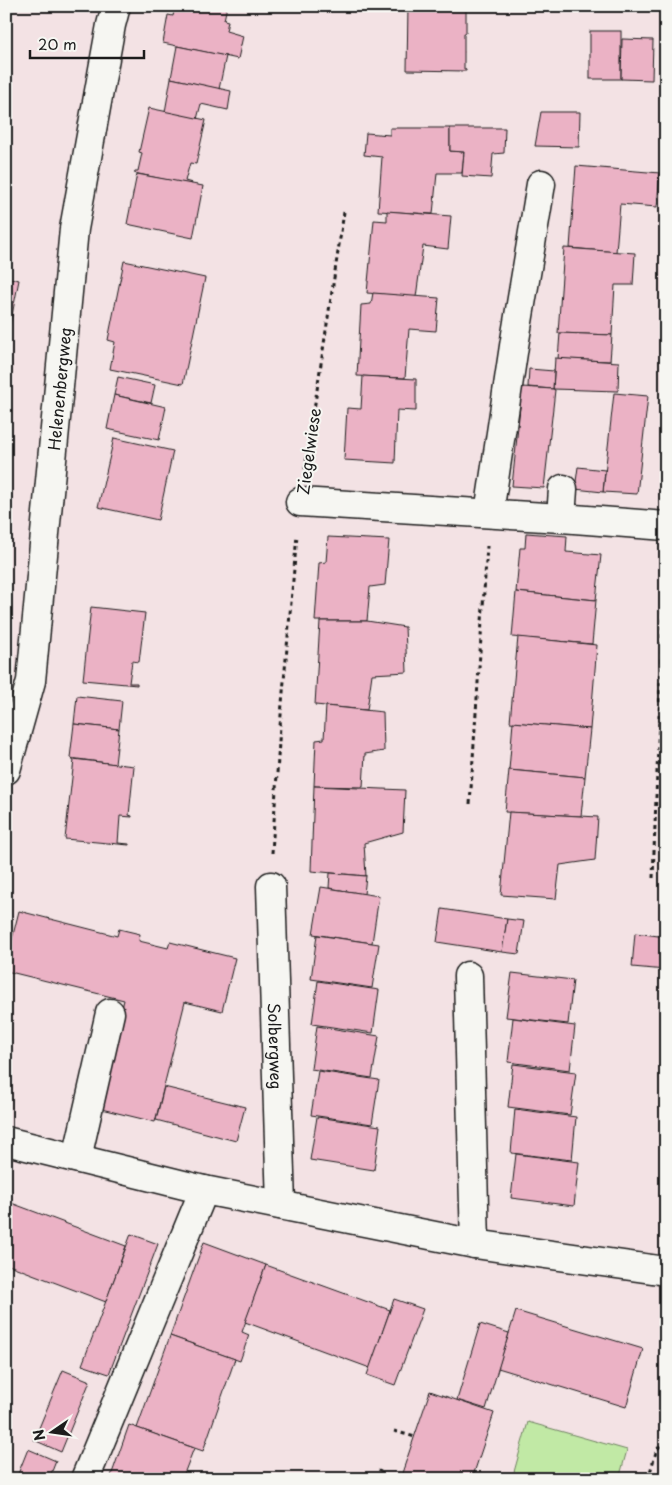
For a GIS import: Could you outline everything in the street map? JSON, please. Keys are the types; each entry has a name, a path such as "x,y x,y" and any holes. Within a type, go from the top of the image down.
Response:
{"street":[{"name":"Helenenbergweg","path":"6,770 31,681 74,230 116,6"},
{"path":"490,513 514,346 541,184"},
{"path":"561,518 563,489"},
{"name":"Ziegelwiese","path":"300,502 666,526"},
{"name":"Solbergweg","path":"270,886 281,1206"},
{"path":"468,976 475,1244"},
{"path":"77,1158 94,1064 110,1013"},
{"path":"6,1141 204,1190 281,1206 475,1244 666,1271"},
{"path":"84,1479 204,1190"}],"path":[{"path":"662,6 666,8"},
{"name":"Ziegelwiese","path":"300,502 344,212"},
{"path":"270,886 289,607 300,502"},
{"path":"470,804 490,513"},
{"path":"653,878 665,558"},
{"path":"394,1432 415,1437"},
{"path":"648,1479 657,1449 666,1441"},
{"path":"377,1479 380,1470"}],"green space":[{"path":"528,1422 627,1450 619,1479 512,1479"}],"building":[{"path":"175,6 227,6 224,20 228,21 226,31 243,36 238,59 163,43 168,15 173,16"},
{"path":"408,6 466,6 464,69 466,71 407,70"},
{"path":"590,31 621,31 621,79 590,79"},
{"path":"622,39 653,40 652,80 621,79"},
{"path":"177,46 226,56 219,89 171,78"},
{"path":"171,78 231,91 228,110 201,104 197,119 165,112"},
{"path":"149,108 206,120 196,164 190,163 185,181 192,183 191,185 134,173 138,171 142,153 139,152"},
{"path":"541,112 580,112 579,147 535,146"},
{"path":"390,128 450,128 450,151 464,152 462,173 437,173 433,214 378,211 382,157 364,155 366,133 390,135"},
{"path":"450,128 505,128 504,153 493,154 491,178 462,176 464,152 450,151"},
{"path":"576,166 660,173 657,207 620,204 616,252 570,248"},
{"path":"137,174 203,186 193,238 127,224"},
{"path":"387,211 451,216 448,249 423,246 416,297 367,293 374,220 387,221"},
{"path":"564,248 635,253 633,285 615,285 612,335 558,333"},
{"path":"124,261 205,278 183,384 110,369 115,342 108,340"},
{"path":"6,277 19,280 10,325 6,324"},
{"path":"373,293 439,298 436,331 409,329 405,378 357,376 361,305 371,304"},
{"path":"560,333 612,335 610,361 558,359"},
{"path":"555,358 619,362 618,391 553,389"},
{"path":"529,369 554,371 553,389 528,387"},
{"path":"363,376 416,379 416,411 397,410 395,463 344,460 347,408 361,409"},
{"path":"118,377 155,385 151,403 114,395"},
{"path":"522,387 555,390 544,488 512,486"},
{"path":"614,393 648,396 637,494 603,492"},
{"path":"114,395 166,407 159,440 107,429"},
{"path":"114,438 173,451 158,520 98,507"},
{"path":"578,467 605,470 603,492 575,489"},
{"path":"526,533 567,536 566,552 601,555 596,600 516,592 520,548 525,548"},
{"path":"328,537 389,540 385,585 370,587 367,621 315,621 319,563 326,562"},
{"path":"516,592 596,600 592,644 512,637"},
{"path":"91,607 145,613 139,662 132,661 129,683 137,683 137,685 83,680"},
{"path":"320,621 367,621 405,627 407,672 372,674 367,710 315,705"},
{"path":"518,637 597,645 590,729 510,722"},
{"path":"77,696 122,701 119,729 74,724"},
{"path":"326,706 383,712 384,751 365,754 363,787 314,786 316,740 324,739"},
{"path":"513,722 590,729 585,777 509,770"},
{"path":"74,724 119,729 115,764 70,758"},
{"path":"73,759 134,766 129,815 132,817 120,816 118,843 129,845 65,839"},
{"path":"509,770 585,777 581,816 505,812"},
{"path":"314,786 405,790 403,832 364,843 366,876 311,871"},
{"path":"509,812 598,817 595,860 560,865 556,899 501,895"},
{"path":"330,873 366,876 364,894 329,888"},
{"path":"321,887 379,896 372,943 313,934"},
{"path":"442,909 507,919 502,952 437,942"},
{"path":"19,911 117,936 119,929 140,934 139,941 168,948 170,942 235,958 222,1011 185,1002 155,1122 97,1108 124,1000 6,971 6,963"},
{"path":"507,919 524,921 519,954 502,952"},
{"path":"635,933 666,937 666,970 632,967"},
{"path":"317,935 379,944 372,988 311,979"},
{"path":"512,973 573,980 568,1024 506,1017"},
{"path":"318,981 379,990 373,1033 312,1024"},
{"path":"513,1018 575,1026 570,1070 508,1062"},
{"path":"317,1026 379,1036 372,1078 311,1069"},
{"path":"513,1064 576,1072 570,1115 508,1107"},
{"path":"318,1071 379,1080 372,1124 311,1115"},
{"path":"164,1087 245,1107 236,1141 156,1120"},
{"path":"515,1109 576,1117 572,1160 511,1153"},
{"path":"317,1117 380,1126 374,1170 310,1160"},
{"path":"516,1154 579,1162 574,1206 511,1198"},
{"path":"6,1201 126,1246 106,1302 6,1264"},
{"path":"131,1234 158,1244 109,1374 82,1365"},
{"path":"204,1242 266,1265 242,1332 249,1335 240,1361 170,1336"},
{"path":"266,1265 390,1310 370,1368 245,1322"},
{"path":"394,1299 423,1309 395,1385 367,1375"},
{"path":"516,1311 643,1349 626,1407 498,1368"},
{"path":"480,1324 509,1333 486,1409 457,1400"},
{"path":"170,1336 235,1359 203,1451 137,1428"},
{"path":"63,1370 90,1381 61,1452 34,1440"},
{"path":"430,1391 494,1413 472,1479 400,1479"},
{"path":"129,1425 194,1448 182,1479 110,1479"},
{"path":"28,1449 56,1461 49,1479 16,1479"}]}
